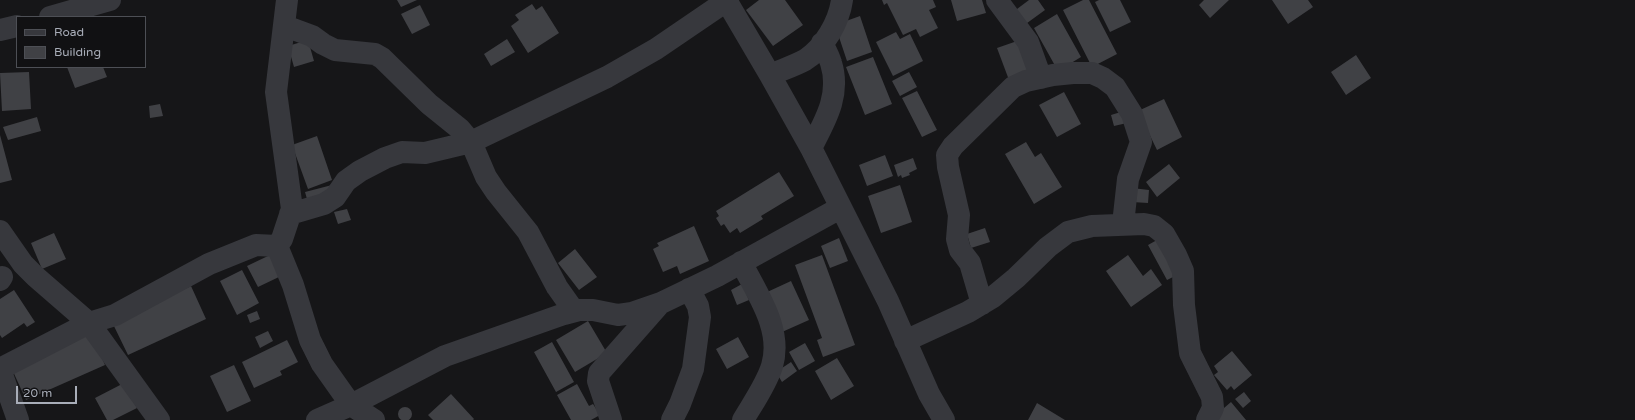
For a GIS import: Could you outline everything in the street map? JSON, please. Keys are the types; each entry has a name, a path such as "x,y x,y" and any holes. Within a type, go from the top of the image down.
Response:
{"street":[{"path":"54,16 110,0"},
{"path":"277,246 282,239 292,209 276,92 287,0"},
{"path":"290,214 324,204 335,197 346,181 360,171 385,158 402,152 425,153 471,142 607,77 656,49 727,0 811,148 888,301 929,394 944,420"},
{"path":"770,75 804,60 822,43 837,18 842,0"},
{"path":"997,0 1028,42 1041,78"},
{"path":"0,30 16,26"},
{"path":"285,26 312,36 335,50 375,54 382,58 429,104 460,129 471,142 486,177 528,232 557,287 574,311"},
{"path":"811,148 834,100 834,82 831,63 822,43"},
{"path":"982,304 970,263 960,250 957,238 959,215 948,167 947,155 953,146 1012,88 1026,81 1073,73 1092,74 1103,78 1115,87 1132,114 1141,142 1128,179 1123,224"},
{"path":"318,420 351,405 445,356 574,311 593,310 618,315 632,313 661,303 741,262 840,208"},
{"path":"905,341 962,315 993,297 1016,278 1048,247 1068,232 1092,226 1144,224 1154,226 1164,234 1183,271 1184,305 1190,352 1212,397 1213,408 1207,420"},
{"path":"0,231 23,264 88,323 159,420"},
{"path":"18,420 0,369 88,323 115,315 209,264 256,245 277,246"},
{"path":"277,246 293,286 310,340 322,364 351,405 374,420"},
{"path":"741,262 768,314 774,336 772,365 766,379 743,420"},
{"path":"672,420 680,404 693,369 700,317 698,306 690,289"},
{"path":"611,420 598,381 599,373 661,303"}],"building":[{"path":"397,0 417,0 401,7"},
{"path":"759,0 785,0 803,25 773,46 746,10"},
{"path":"882,0 933,0 936,7 929,10 938,28 920,37 916,29 903,35 887,3 884,5"},
{"path":"951,0 982,0 986,13 957,21"},
{"path":"1029,0 1038,0 1045,10 1023,26 1013,12"},
{"path":"1083,0 1089,0 1117,54 1092,67 1063,10"},
{"path":"1099,0 1120,0 1131,22 1110,32 1095,2"},
{"path":"1204,0 1229,0 1210,18 1199,5"},
{"path":"1272,0 1308,0 1313,7 1288,24"},
{"path":"532,4 536,10 542,6 559,33 528,53 511,26 519,20 515,15"},
{"path":"420,5 430,25 412,34 401,14"},
{"path":"1057,14 1081,57 1058,71 1034,28"},
{"path":"860,16 872,52 847,61 835,25"},
{"path":"896,32 900,39 910,34 923,61 893,76 876,42"},
{"path":"507,39 515,52 491,66 484,54"},
{"path":"308,40 314,61 294,67 288,46"},
{"path":"1020,40 1031,71 1009,80 997,48"},
{"path":"1356,55 1371,78 1346,95 1331,72"},
{"path":"873,57 892,104 865,115 846,67"},
{"path":"67,68 103,68 107,77 75,88"},
{"path":"29,72 31,109 2,111 0,73"},
{"path":"909,72 917,87 900,96 892,81"},
{"path":"917,91 937,130 922,137 902,98"},
{"path":"1064,92 1081,124 1057,137 1039,105"},
{"path":"1164,99 1182,137 1157,150 1138,111"},
{"path":"160,104 163,116 150,118 149,106"},
{"path":"1124,111 1127,123 1114,126 1111,115"},
{"path":"37,117 41,131 8,140 3,127"},
{"path":"0,135 12,180 0,183"},
{"path":"317,136 332,180 308,189 292,145"},
{"path":"1026,142 1035,157 1041,153 1062,187 1034,204 1005,154"},
{"path":"885,155 893,176 867,186 859,165"},
{"path":"913,158 917,169 909,173 910,175 902,178 901,175 898,177 894,165"},
{"path":"1169,164 1180,178 1157,197 1146,182"},
{"path":"779,172 794,196 761,216 763,219 740,233 737,228 730,233 724,224 721,226 716,218 719,216 716,211"},
{"path":"332,185 334,192 307,199 305,192"},
{"path":"900,185 912,222 881,233 868,196"},
{"path":"1132,188 1149,190 1148,203 1132,202"},
{"path":"347,209 351,220 338,224 334,212"},
{"path":"694,226 709,261 680,274 677,266 663,272 653,249 659,246 657,243"},
{"path":"985,228 990,242 971,248 967,234"},
{"path":"54,233 66,259 42,269 31,243"},
{"path":"839,238 848,261 830,268 821,246"},
{"path":"1157,240 1177,275 1167,280 1148,245"},
{"path":"575,249 597,277 579,290 558,263"},
{"path":"270,255 281,276 258,287 247,266"},
{"path":"822,255 855,345 823,357 817,340 822,338 795,265"},
{"path":"1128,255 1143,276 1151,269 1162,285 1131,307 1106,271"},
{"path":"242,270 259,303 237,315 220,281"},
{"path":"791,281 809,320 782,332 765,293"},
{"path":"742,284 749,300 737,305 731,290"},
{"path":"191,286 206,319 128,355 112,322"},
{"path":"14,290 35,322 27,327 24,323 2,338 0,335 0,299"},
{"path":"257,311 260,319 250,323 247,315"},
{"path":"588,321 607,353 575,372 556,340"},
{"path":"90,331 105,365 26,400 11,367"},
{"path":"268,331 273,341 260,348 255,337"},
{"path":"738,337 749,357 727,369 716,349"},
{"path":"287,340 298,362 280,371 282,375 254,388 242,362"},
{"path":"552,342 574,382 556,392 534,352"},
{"path":"805,343 815,361 799,370 789,352"},
{"path":"1232,351 1252,375 1234,390 1231,386 1227,390 1214,375 1218,372 1214,366"},
{"path":"837,358 854,386 831,400 815,371"},
{"path":"791,362 797,371 782,382 776,372"},
{"path":"234,365 251,401 227,412 210,376"},
{"path":"124,383 137,408 113,420 107,420 95,398"},
{"path":"577,384 589,406 593,404 600,415 591,420 571,420 557,395"},
{"path":"1244,392 1251,401 1243,408 1235,399"},
{"path":"451,394 474,419 473,420 433,420 428,415"},
{"path":"1231,402 1246,420 1210,420"},
{"path":"1037,403 1065,420 1028,420"},
{"path":"405,407 410,409 412,414 410,419 405,421 400,419 398,414 400,409"}]}
